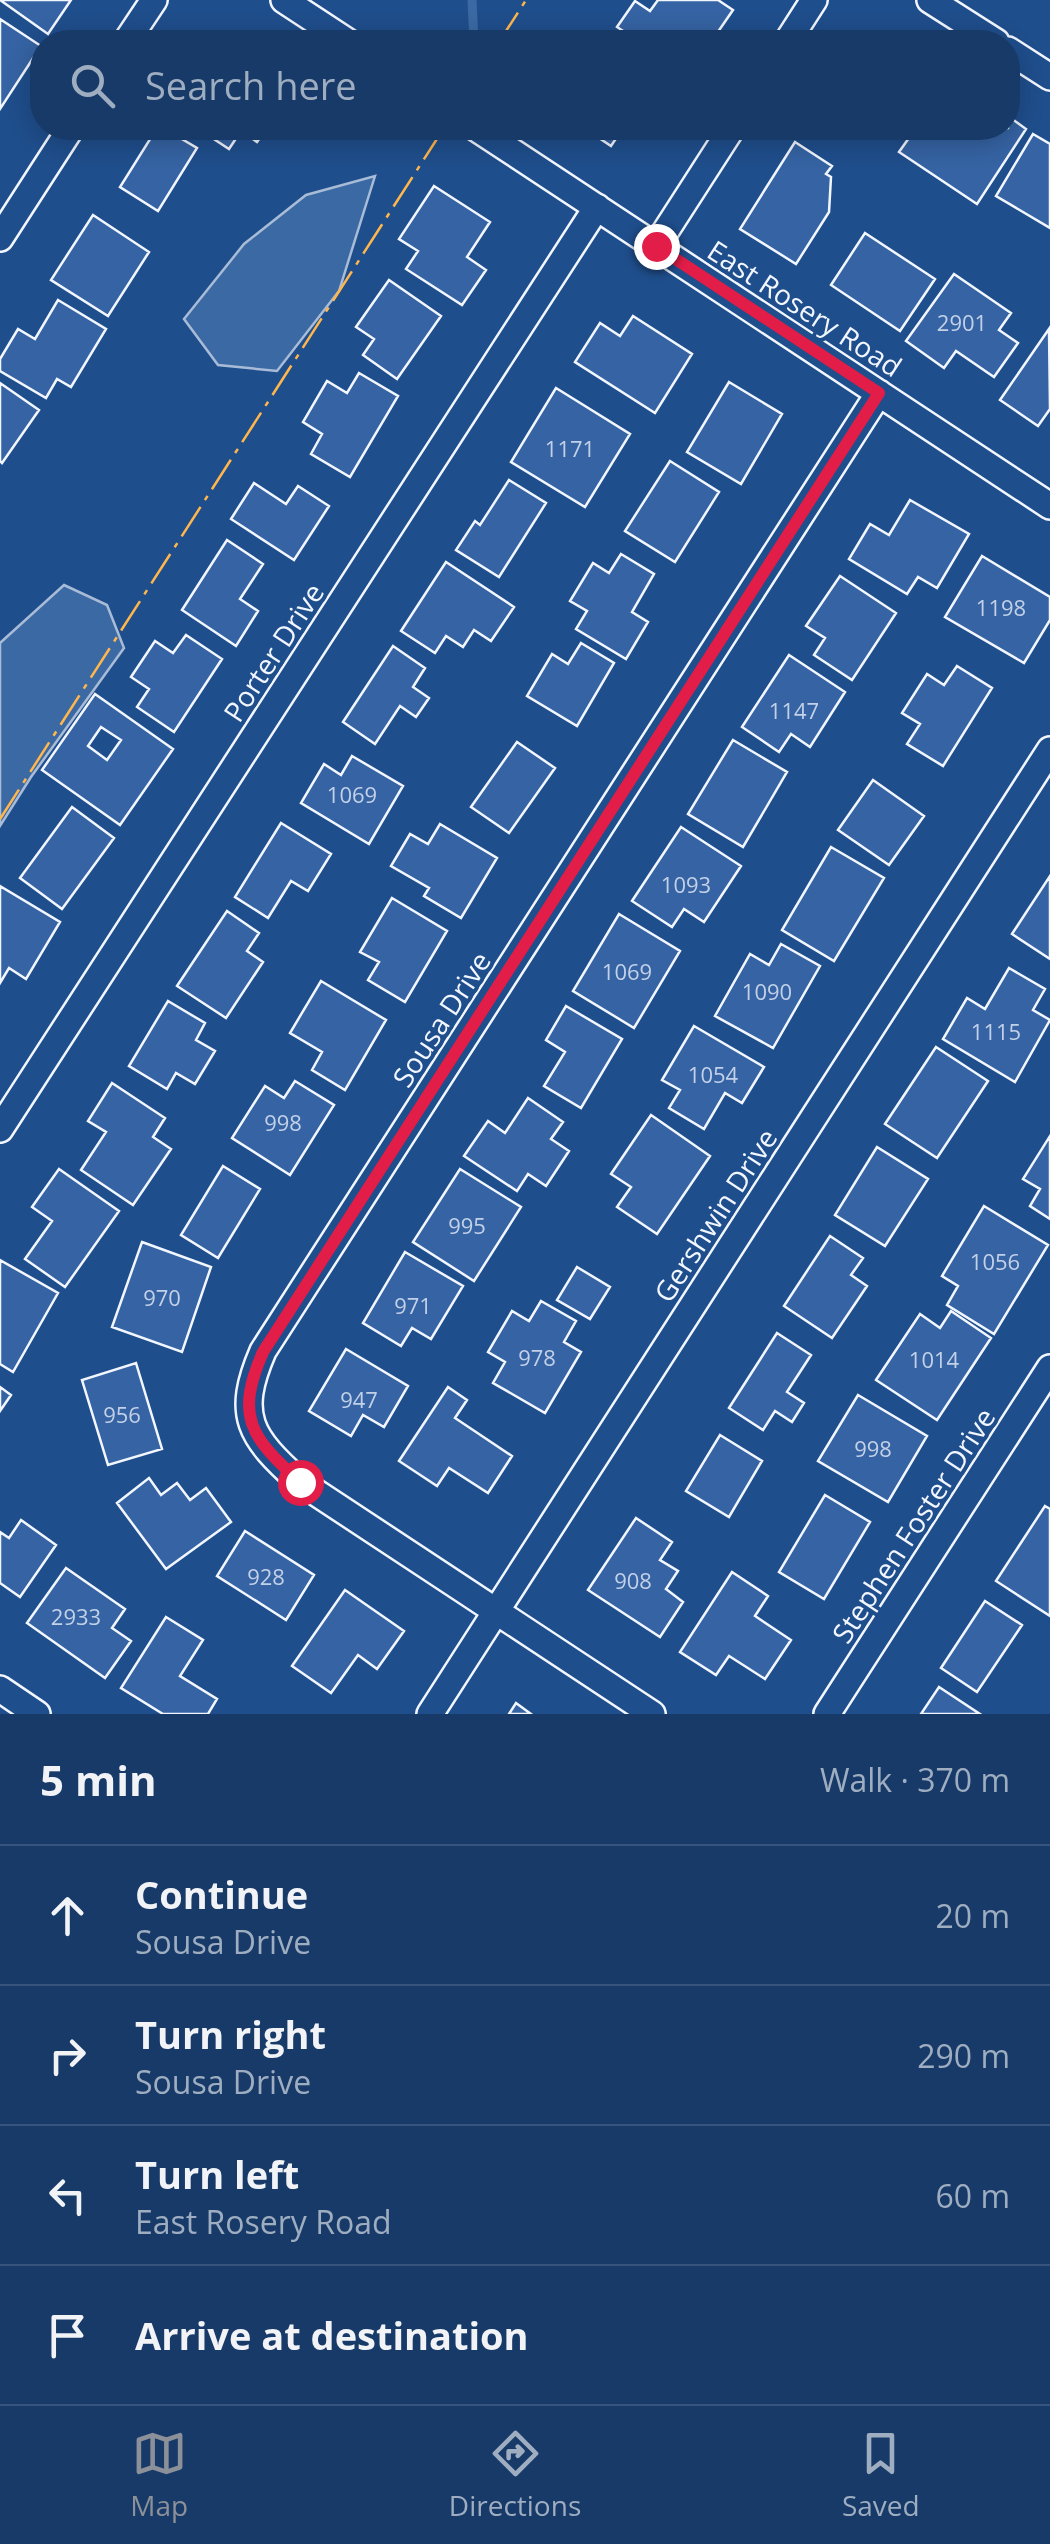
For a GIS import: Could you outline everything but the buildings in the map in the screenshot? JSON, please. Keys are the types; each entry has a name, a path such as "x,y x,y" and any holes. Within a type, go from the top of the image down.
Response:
{"street":[{"path":"134,30 154,0"},
{"path":"284,0 330,30"},
{"path":"795,30 814,0"},
{"path":"930,0 977,30"},
{"path":"1020,58 1050,77"},
{"path":"0,238 63,140"},
{"name":"East Rosery Road","path":"494,140 1050,506"},
{"path":"656,246 724,140"},
{"name":"Porter Drive","path":"0,1129 596,207"},
{"name":"Sousa Drive","path":"495,1612 300,1482 270,1455 251,1424 248,1386 263,1352 879,393"},
{"name":"Gershwin Drive","path":"430,1714 1050,750"},
{"name":"Stephen Foster Drive","path":"827,1714 1050,1368"},
{"path":"495,1612 652,1714"},
{"path":"0,1689 37,1714"}],"water":[{"path":"375,176 339,291 277,371 218,365 184,319 244,244 306,195"},
{"path":"64,585 107,605 124,648 0,826 0,643"}],"waterway":[{"path":"472,0 473,30"}],"power":[{"path":"507,30 526,0"},
{"path":"0,819 436,140"}],"route":[{"path":"300,1482 270,1455 251,1424 248,1386 263,1352 879,393 656,246"}]}
